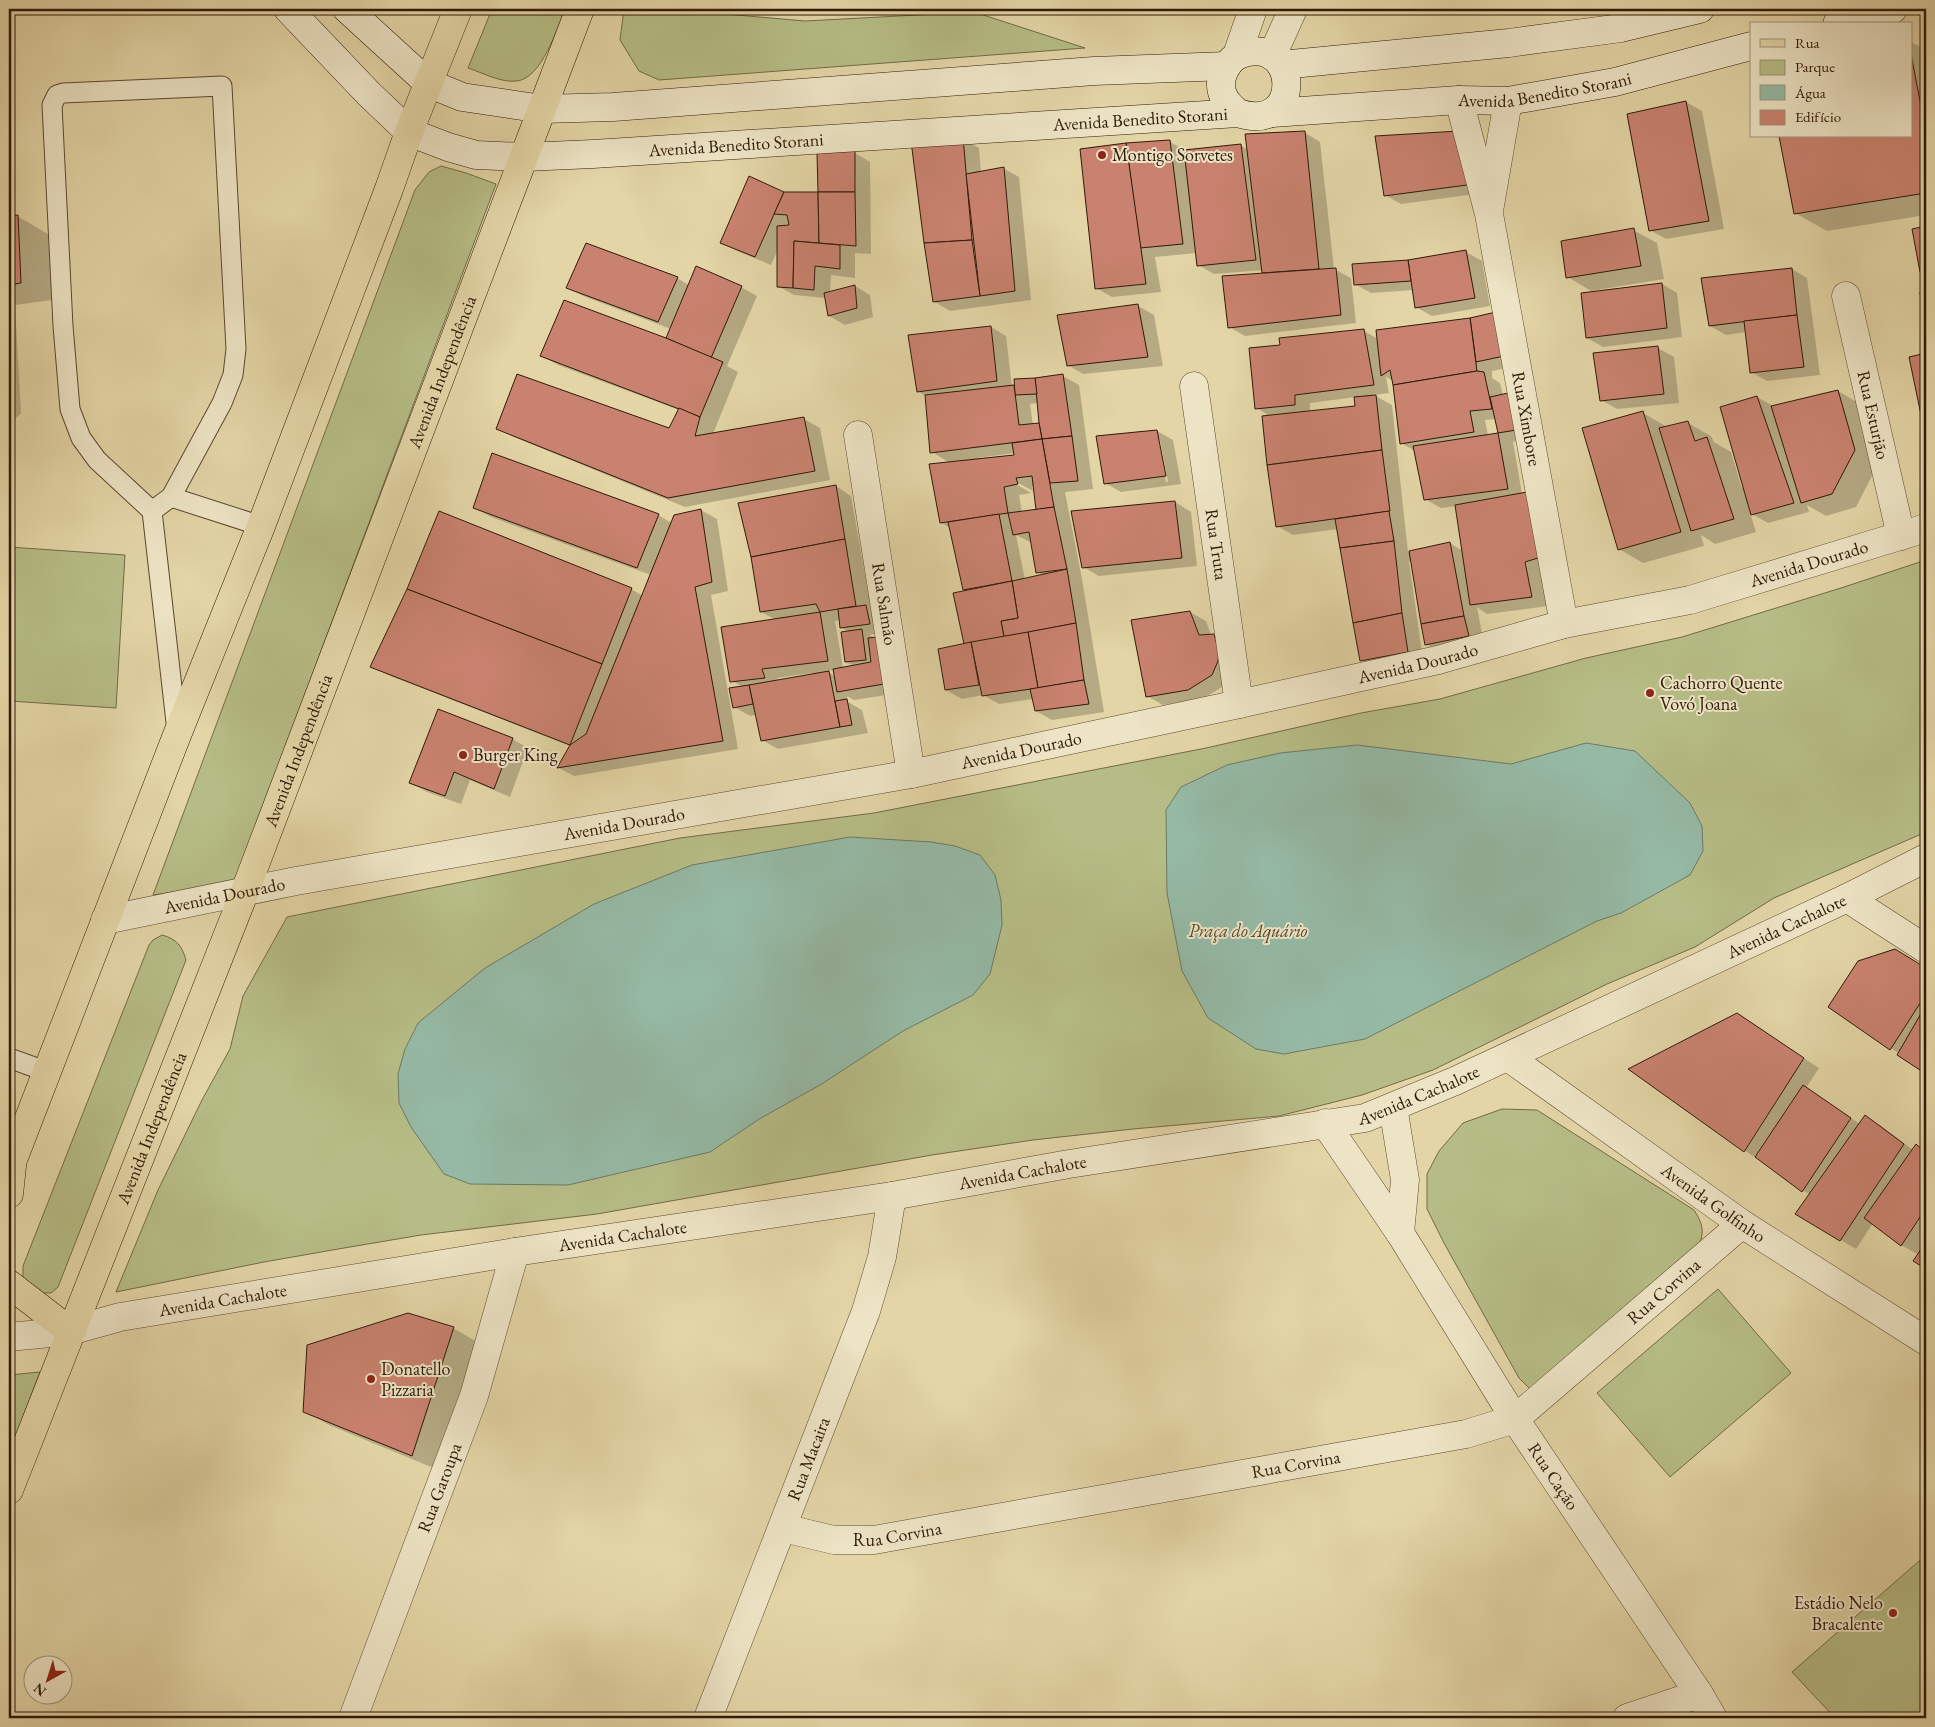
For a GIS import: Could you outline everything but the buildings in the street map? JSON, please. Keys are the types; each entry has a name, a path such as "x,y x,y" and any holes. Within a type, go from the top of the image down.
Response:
{"main road":[{"path":"9,1194 10,1162 261,526 409,132 458,9"},
{"name":"Avenida Independência","path":"9,1490 70,1331 245,891 580,9"},
{"path":"9,1284 70,1331"}],"street":[{"name":"Avenida Benedito Storani","path":"288,9 369,94 409,132 448,147 476,155 524,157 1238,113"},
{"path":"346,9 428,83 462,97 542,109 613,107 1084,72 1232,60 1249,51 1261,51 1277,60 1288,81 1285,99 1272,112 1262,117 1249,117 1238,113 1228,104 1222,92 1222,78 1232,60 1253,9"},
{"path":"1277,60 1293,9"},
{"path":"1277,60 1509,43 1621,28 1700,9"},
{"path":"1844,22 1893,9"},
{"name":"Avenida Benedito Storani","path":"1272,112 1459,100 1508,100 1615,82 1750,46"},
{"name":"Rua Ximbore","path":"1459,100 1489,214 1564,624"},
{"name":"Rua Ximbore","path":"1489,214 1508,100"},
{"name":"Rua Esturjão","path":"1846,296 1914,532"},
{"name":"Rua Truta","path":"1194,386 1239,704"},
{"name":"Rua Salmão","path":"858,434 911,774"},
{"name":"Avenida Dourado","path":"105,920 245,891 911,774 1239,704 1438,660 1564,624 1690,600 1914,532"},
{"name":"Avenida Cachalote","path":"9,1337 70,1331 120,1317 514,1252 892,1196 1070,1164 1365,1118 1508,1057 1846,898 1926,858"},
{"path":"1846,898 1926,949"},
{"name":"Avenida Golfinho","path":"1508,1057 1742,1224 1926,1341"},
{"path":"1393,1107 1405,1180 1400,1233"},
{"name":"Rua Cação","path":"1325,1123 1400,1233 1516,1419 1699,1694 1713,1718"},
{"name":"Rua Macaira","path":"708,1718 866,1311 882,1257 892,1196"},
{"name":"Rua Corvina","path":"783,1528 834,1540 874,1540 1466,1434 1516,1419 1742,1224"},
{"name":"Rua Garoupa","path":"353,1718 474,1396 514,1252"},
{"path":"1627,1718 1699,1694"}],"lane":[{"path":"152,511 171,497 222,403 233,375 235,341 222,86 62,93 57,95 52,105 63,326 70,409 81,438 97,460 152,511 177,735"},
{"path":"171,497 261,526"},
{"path":"9,1058 46,1072"}],"green space":[{"path":"492,9 565,9 541,62 526,78 517,81 505,81 468,68"},
{"path":"624,9 699,9 702,12 805,21 974,12 1085,48 659,80 639,71 620,40"},
{"path":"441,166 496,184 234,883 153,895 415,190 429,172"},
{"path":"9,547 125,555 116,708 9,701"},
{"name":"Praça do Aquário","path":"1926,560 1926,832 1774,898 1695,947 1607,984 1433,1070 1362,1095 1279,1116 1033,1140 932,1155 597,1214 421,1235 264,1262 116,1292 158,1190 202,1100 230,1049 243,996 287,917 680,838 874,813 1206,748 1361,713 1440,699 1586,658 1682,637"},
{"path":"162,935 178,944 186,960 58,1287 51,1293 41,1293 23,1280 23,1266 149,945 153,940"},
{"path":"1502,1109 1537,1110 1694,1210 1702,1229 1701,1239 1693,1257 1531,1390 1519,1378 1427,1209 1427,1174 1439,1151 1463,1123"},
{"path":"1718,1289 1791,1373 1670,1477 1597,1393"},
{"path":"40,1372 9,1453 9,1375"},
{"name":"Estádio Nelo Bracalente","path":"1926,1555 1926,1718 1835,1718 1792,1672"}],"water":[{"path":"1586,743 1635,751 1690,803 1702,826 1703,851 1690,875 1621,913 1597,921 1365,1039 1284,1054 1256,1049 1208,1018 1182,971 1167,893 1166,810 1181,787 1227,765 1280,753 1357,745 1511,764"},
{"path":"850,837 931,842 955,846 980,855 995,875 1001,900 1002,925 990,974 973,995 903,1031 820,1085 761,1118 710,1152 568,1185 470,1184 444,1174 411,1127 399,1103 398,1074 405,1049 418,1023 485,968 594,904 692,865"}],"place":[{"name":"Montigo Sorvetes","path":"1102,155"},
{"name":"Cachorro Quente Vovó Joana","path":"1650,693"},
{"name":"Burger King","path":"463,755"},
{"name":"Donatello Pizzaria","path":"371,1379"},
{"name":"Estádio Nelo Bracalente","path":"1893,1613"}]}
